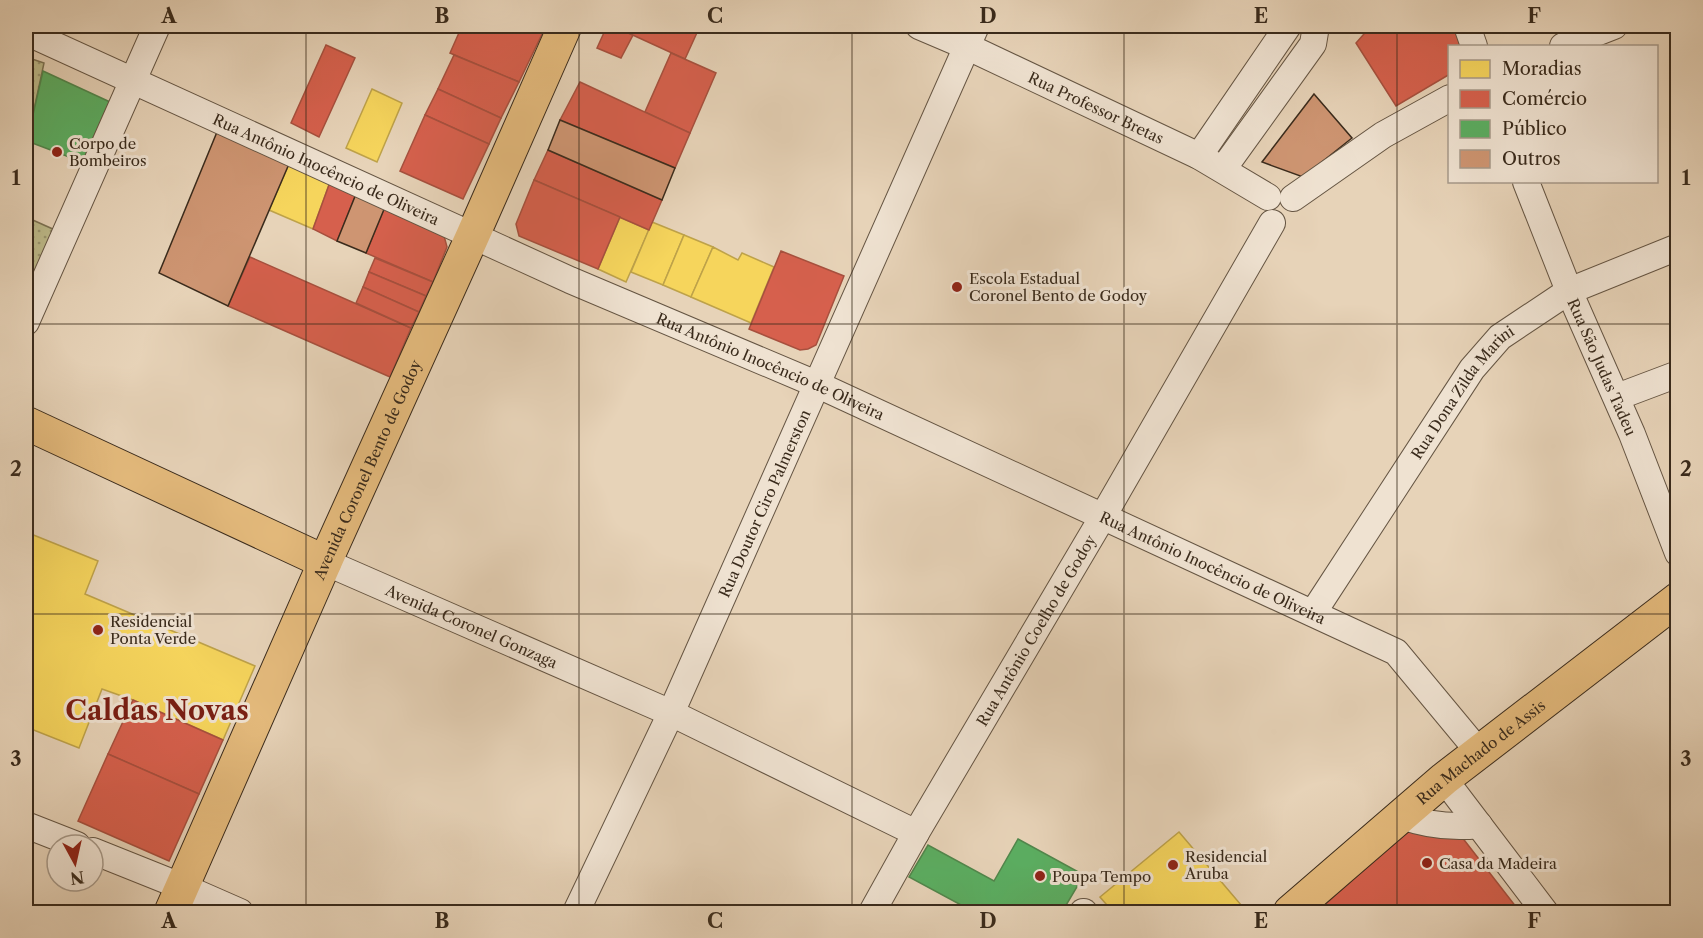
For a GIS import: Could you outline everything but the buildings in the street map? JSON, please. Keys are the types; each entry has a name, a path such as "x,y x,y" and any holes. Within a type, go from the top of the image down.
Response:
{"main road":[{"name":"Avenida Coronel Bento de Godoy","path":"177,900 325,562 565,26"},
{"name":"Avenida Coronel Gonzaga","path":"26,423 325,562"},
{"name":"Rua Machado de Assis","path":"1290,912 1444,779 1677,599"}],"street":[{"path":"26,322 131,81 158,26"},
{"name":"Rua Professor Bretas","path":"919,26 971,36 1223,169 1281,197"},
{"path":"1199,156 1288,26"},
{"path":"1223,169 1313,44 1316,26"},
{"path":"1467,26 1474,45"},
{"path":"1566,45 1614,26"},
{"name":"Rua Antônio Inocêncio de Oliveira","path":"26,32 570,280 816,384 1396,652 1479,752"},
{"name":"Rua Doutor Ciro Palmerston","path":"576,912 671,713 971,36"},
{"path":"1281,197 1448,99"},
{"name":"Rua São Judas Tadeu","path":"1526,183 1569,291 1617,398 1677,553"},
{"name":"Rua Antônio Coelho de Godoy","path":"872,912 1272,223 1266,219 1263,204 1281,197"},
{"name":"Rua Dona Zilda Marini","path":"1313,613 1472,369 1500,337 1569,291 1677,247"},
{"path":"1617,398 1677,374"},
{"name":"Avenida Coronel Gonzaga","path":"325,562 671,713 916,833"},
{"path":"1444,779 1545,912"},
{"path":"1402,816 1436,825 1479,825"},
{"path":"26,825 46,833"},
{"path":"105,858 177,900 240,912"}],"shaded area":[{"path":"26,57 44,63 26,147"},
{"path":"26,217 55,230 26,302"}],"place":[{"name":"Corpo de Bombeiros","path":"57,152"},
{"name":"Escola Estadual Coronel Bento de Godoy","path":"957,287"},
{"name":"Residencial Ponta Verde","path":"98,630"},
{"name":"Casa da Madeira","path":"1427,863"},
{"name":"Residencial Aruba","path":"1173,865"},
{"name":"Poupa Tempo","path":"1040,876"}],"district":[{"name":"Caldas Novas","path":"157,710"}]}
